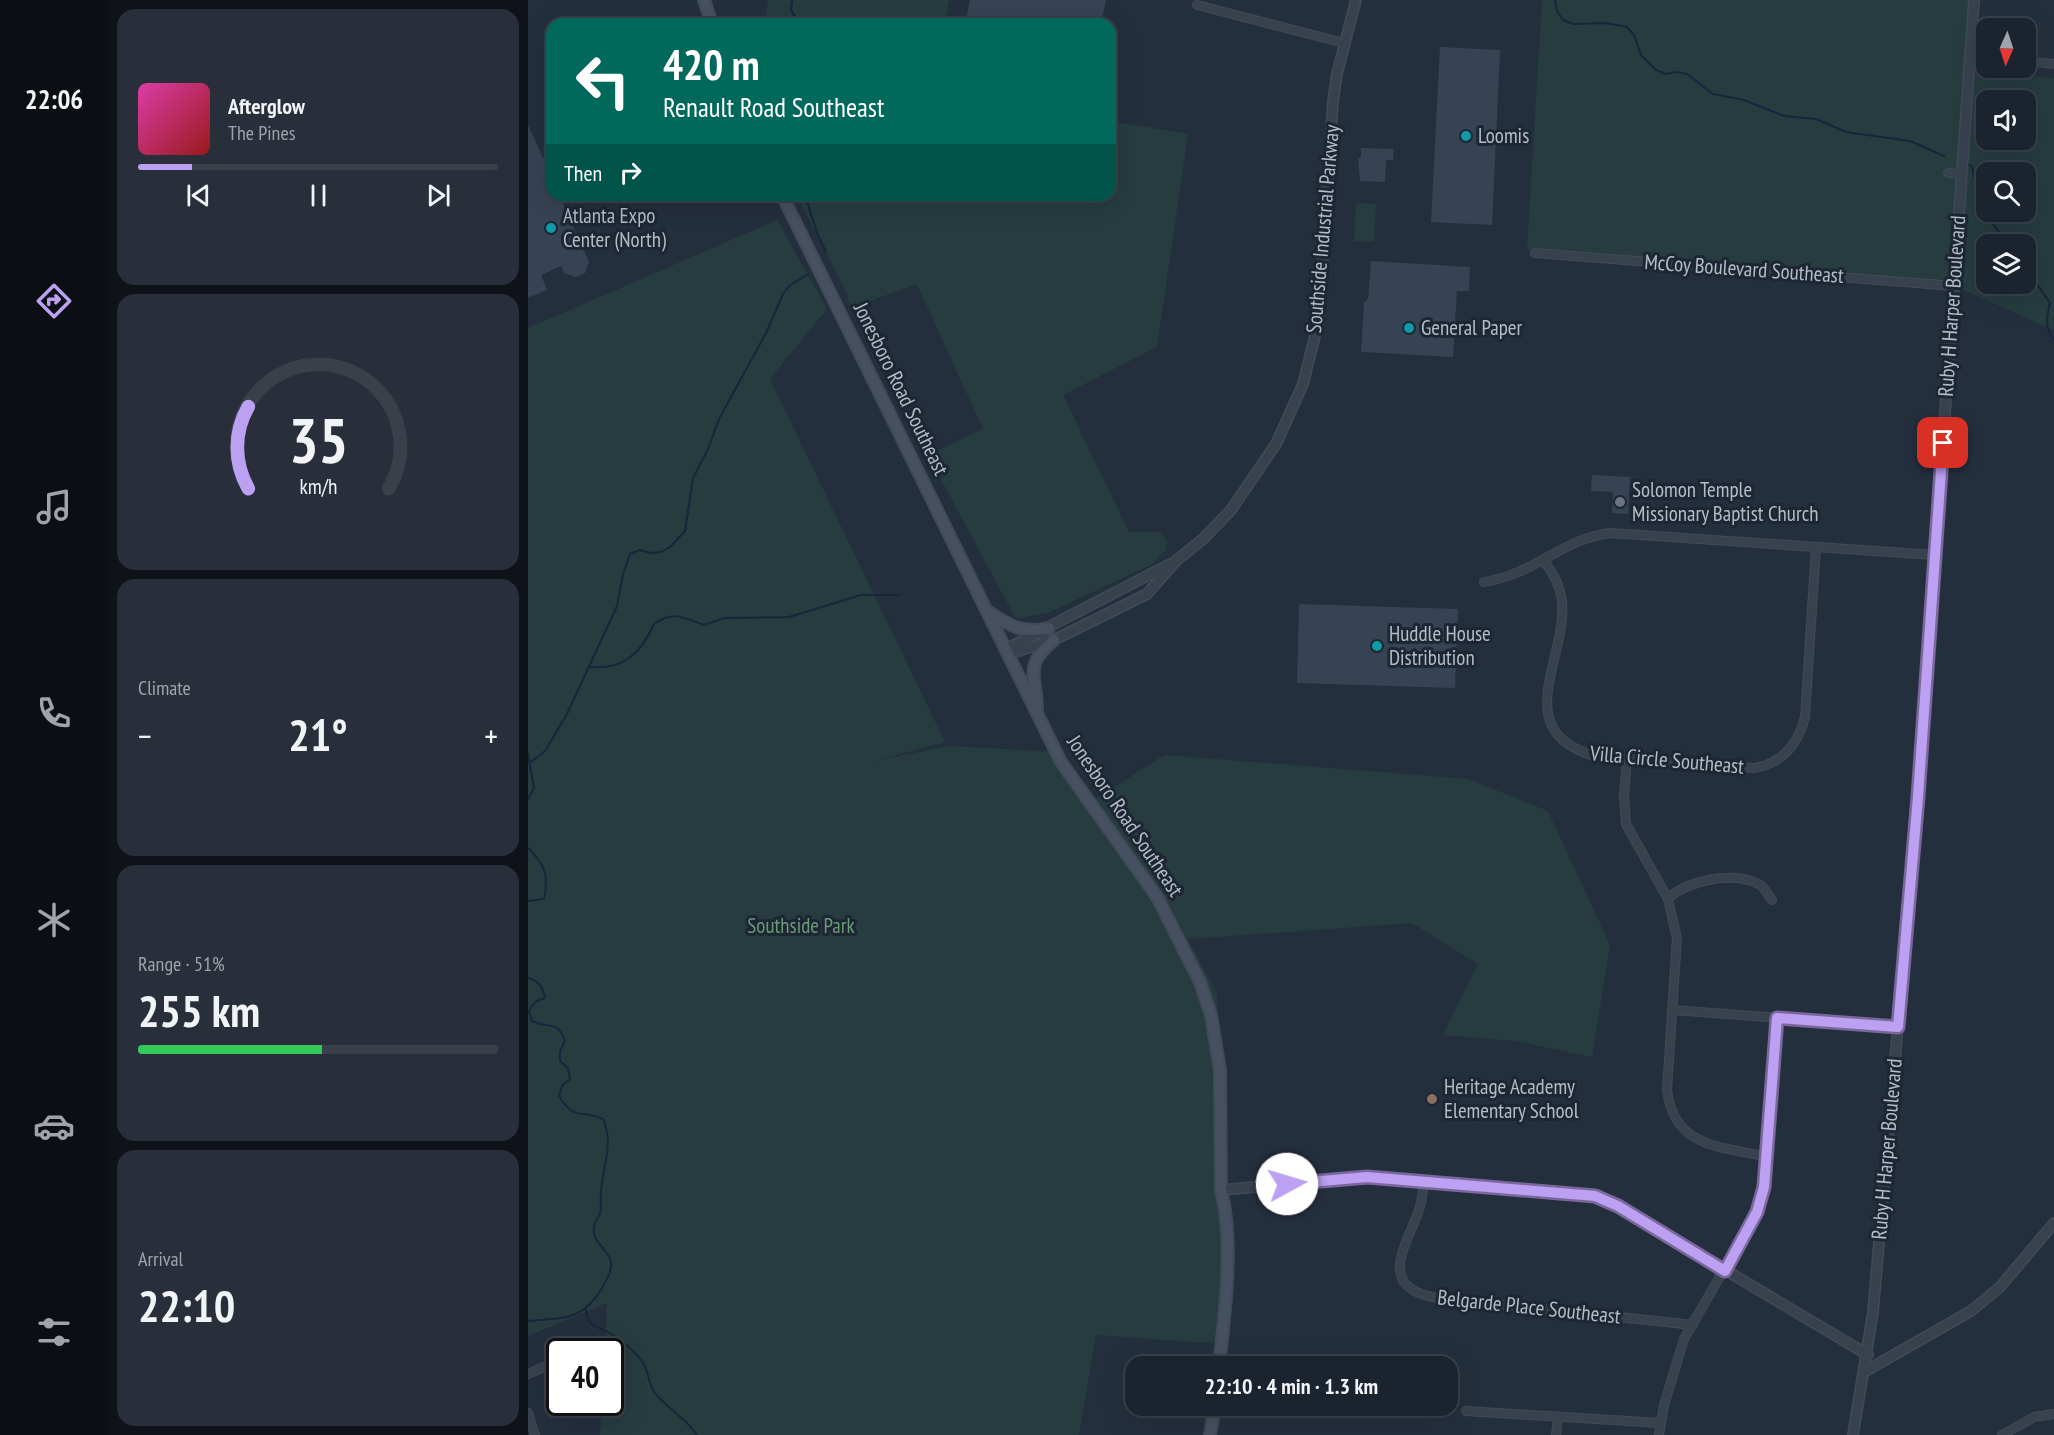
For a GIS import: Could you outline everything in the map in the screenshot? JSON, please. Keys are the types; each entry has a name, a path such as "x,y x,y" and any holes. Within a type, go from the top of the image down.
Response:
{"main road":[{"path":"704,0 710,18"},
{"name":"Jonesboro Road Southeast","path":"785,201 1061,762 1157,897 1200,982 1211,1015 1220,1070 1221,1190 1225,1205 1226,1290 1220,1356"},
{"path":"988,611 1016,629 1032,632 1049,628"},
{"path":"1038,714 1032,670 1039,652 1054,640"},
{"path":"1210,1435 1213,1416"}],"street":[{"name":"Southside Industrial Parkway","path":"1007,652 1054,640 1147,594 1177,560 1226,515 1255,478 1276,444 1303,384 1319,320 1333,100 1344,43 1356,0"},
{"name":"Ruby H Harper Boulevard","path":"1853,1435 1856,1405 1868,1355 1918,797 1974,0"},
{"path":"1197,5 1344,43"},
{"path":"1970,51 1976,51"},
{"path":"2036,62 2054,64"},
{"path":"1948,173 1962,174"},
{"name":"McCoy Boulevard Southeast","path":"1535,253 1954,286"},
{"path":"1484,582 1517,574 1576,540 1610,533 1935,555"},
{"name":"Villa Circle Southeast","path":"1543,560 1557,580 1562,603 1547,707 1552,725 1559,738 1580,752 1627,760 1755,768 1774,763 1791,749 1801,734 1805,717 1816,547"},
{"name":"Southside Industrial Parkway","path":"1007,652 1177,560"},
{"path":"1081,611 1087,624"},
{"path":"1627,760 1624,795 1626,824 1668,899 1677,938 1667,1090 1669,1107 1676,1123 1687,1134 1703,1142 1767,1157"},
{"path":"1668,899 1694,882 1716,879 1749,881 1761,886 1772,900"},
{"path":"1673,1010 1898,1027"},
{"path":"1659,1435 1660,1423 1679,1352 1757,1212 1764,1187 1777,1018"},
{"path":"1221,1190 1349,1177 1595,1196 1618,1206 1868,1355"},
{"name":"Belgarde Place Southeast","path":"1424,1182 1419,1210 1399,1263 1402,1279 1412,1291 1432,1297 1693,1325"},
{"path":"1864,1372 1971,1311 2000,1287 2054,1223"},
{"path":"528,1374 546,1366"},
{"path":"1466,1411 1660,1423"},
{"path":"528,1413 535,1435"},
{"path":"2002,1435 2034,1417 2054,1414"},
{"path":"1556,1435 1558,1417"}],"green space":[{"path":"768,0 949,0 946,18 766,18"},
{"path":"1542,0 1973,0 1968,72 1976,73 1976,78 2054,78 2054,330 1957,287 1527,249"},
{"path":"1116,122 1188,134 1157,347 1063,395 1129,532 1162,532 1167,541 1166,550 1153,564 1050,612 1016,619 928,455 983,429 917,284 851,308 844,287 799,201 1116,201"},
{"path":"1356,203 1376,204 1374,242 1354,241"},
{"name":"Southside Park","path":"777,220 827,309 770,379 945,742 870,762 947,746 1060,752 1088,804 1164,755 1468,779 1548,811 1610,945 1592,1057 1516,1041 1443,1035 1478,964 1412,923 1188,939 1217,994 1223,1205 1222,1344 1096,1335 1079,1435 600,1435 601,1416 624,1416 624,1338 606,1338 607,1303 528,1336 528,328"}],"building":[{"path":"970,0 1106,0 1102,18 966,18"},
{"name":"Loomis","path":"1440,47 1500,50 1492,225 1431,222"},
{"name":"Atlanta Expo Center (North)","path":"528,125 543,158 546,156 546,201 562,201 589,262 585,273 576,277 564,273 561,266 541,275 547,290 528,298"},
{"path":"1361,148 1394,149 1393,160 1386,160 1385,182 1360,181 1358,158 1361,157"},
{"name":"General Paper","path":"1371,261 1470,267 1469,291 1457,291 1453,357 1361,352 1364,303 1368,299"},
{"name":"Solomon Temple Missionary Baptist Church","path":"1592,475 1630,477 1628,514 1612,513 1613,492 1591,491"},
{"name":"Huddle House Distribution","path":"1299,604 1458,609 1455,688 1297,683"}],"waterway":[{"path":"792,0 791,10 796,18"},
{"path":"1555,0 1557,11 1563,20 1573,24 1605,23 1627,27 1634,35 1641,55 1656,70 1666,74 1677,72 1687,74 1713,94 1744,100 1784,116 1816,119 1846,132 1910,141 1944,156"},
{"path":"1969,165 1972,167 1980,208 2001,234"},
{"path":"807,201 826,252"},
{"path":"531,762 545,751 567,714 617,606 623,574 630,554 640,550 650,553 661,552 670,547 685,531 693,478 708,449 719,419 766,333 783,294 790,285 808,274"},
{"path":"2036,282 2050,303 2047,317 2048,327 2054,339"},
{"path":"590,667 613,666 630,658 643,643 654,624 667,617 685,618 704,625 724,618 789,617 861,595 901,595"},
{"path":"528,754 534,788 528,799"},
{"path":"528,848 542,865 546,877 544,899 528,901"},
{"path":"528,978 540,985 545,998 535,1002 529,1011 532,1021 556,1028 565,1041 560,1051 560,1061 568,1068 570,1079 562,1086 559,1096 574,1112 603,1119 606,1128 608,1146 601,1191 601,1211 594,1224 594,1232 597,1241 611,1262 610,1272 602,1288 587,1307 571,1316 528,1321"},
{"path":"586,1310 592,1324 613,1335 641,1359 655,1393 697,1435"}],"place":[{"name":"Loomis","path":"1466,136"},
{"name":"Atlanta Expo Center (North)","path":"551,228"},
{"name":"General Paper","path":"1409,328"},
{"name":"Solomon Temple Missionary Baptist Church","path":"1620,502"},
{"name":"Huddle House Distribution","path":"1377,646"},
{"name":"Heritage Academy Elementary School","path":"1432,1099"}],"route":[{"path":"1287,1184 1367,1177 1595,1196 1618,1206 1725,1271 1746,1236 1757,1212 1764,1187 1777,1018 1898,1027 1918,797 1943,443"}]}
